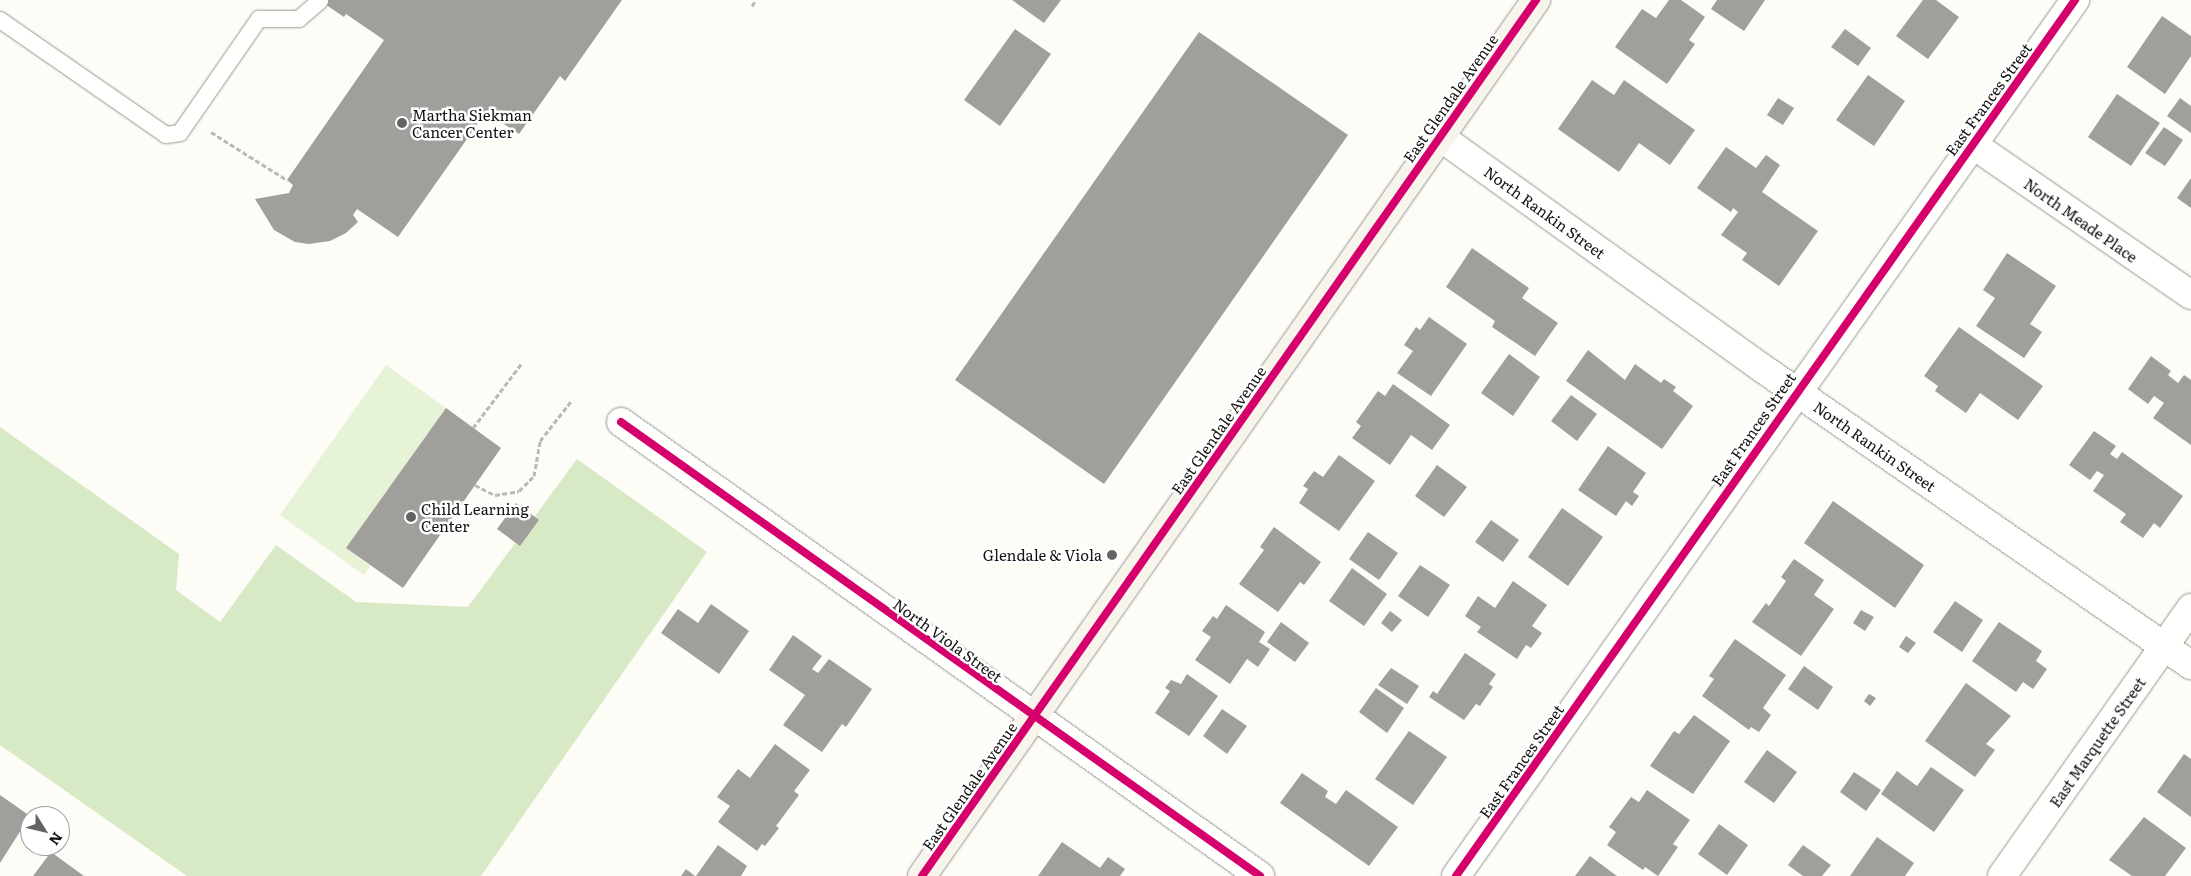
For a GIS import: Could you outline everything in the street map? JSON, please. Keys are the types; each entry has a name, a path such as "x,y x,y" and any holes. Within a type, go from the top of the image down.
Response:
{"street":[{"name":"East Glendale Avenue","path":"922,876 1536,0"},
{"name":"East Frances Street","path":"1456,876 1796,392 2075,0"},
{"name":"North Rankin Street","path":"1439,136 1796,392 2191,665"},
{"name":"North Meade Place","path":"1972,144 2191,295"},
{"name":"North Viola Street","path":"621,422 1034,718 1260,876"},
{"name":"East Marquette Street","path":"2002,876 2191,608"}],"lane":[{"path":"0,20 166,135 180,134 259,19 299,19 320,1"}],"path":[{"path":"752,6 756,0"},
{"path":"191,118 286,180"},
{"path":"473,428 521,364"},
{"path":"475,485 495,495 518,491 534,476 540,441 572,400"}],"green space":[{"path":"386,365 446,408 346,548 370,566 364,575 280,515"},
{"path":"0,427 179,554 176,590 220,622 276,545 356,602 468,607 577,459 707,552 481,876 187,876 0,745"}],"building":[{"name":"Martha Siekman Cancer Center","path":"319,0 622,0 565,81 560,76 519,134 486,112 398,237 357,209 353,215 358,222 346,233 330,241 309,244 295,242 274,230 255,199 289,193 293,185 287,180 384,40 346,14 344,17"},
{"path":"1012,0 1061,0 1044,23"},
{"path":"1669,0 1681,0 1705,17 1689,40 1695,44 1667,84 1615,47 1642,9 1656,18"},
{"path":"1717,0 1765,0 1744,31 1711,9"},
{"path":"1923,0 1936,0 1959,17 1928,59 1896,36"},
{"path":"2162,16 2191,36 2191,56 2165,94 2127,67"},
{"path":"1015,29 1051,54 1000,126 964,100"},
{"path":"1845,29 1871,48 1858,66 1831,47"},
{"path":"1199,32 1348,135 1104,484 955,380"},
{"path":"1868,75 1905,101 1874,146 1836,120"},
{"path":"1592,80 1614,95 1624,80 1695,130 1670,165 1639,143 1619,172 1558,129"},
{"path":"2117,94 2160,123 2131,166 2088,137"},
{"path":"1778,98 1794,108 1783,125 1767,115"},
{"path":"2180,98 2191,106 2191,133 2167,116"},
{"path":"2164,127 2183,140 2165,166 2145,153"},
{"path":"1726,147 1756,168 1766,155 1780,165 1762,192 1818,231 1779,286 1742,260 1747,253 1721,235 1738,212 1733,208 1731,212 1697,188"},
{"path":"2191,178 2191,208 2177,198"},
{"path":"1472,248 1529,288 1522,298 1558,323 1535,356 1492,327 1495,321 1446,287"},
{"path":"2007,253 2056,286 2030,324 2042,332 2024,358 1976,326 1995,298 1983,290"},
{"path":"1429,317 1467,344 1431,396 1397,373 1413,351 1404,345 1416,327 1420,330"},
{"path":"1959,327 2043,386 2018,420 1980,393 1966,413 1935,391 1938,386 1924,376"},
{"path":"1588,350 1625,380 1635,364 1661,383 1664,379 1676,387 1673,391 1693,406 1662,449 1566,381"},
{"path":"1509,354 1540,377 1513,416 1481,393"},
{"path":"2151,356 2171,371 2168,375 2178,383 2184,375 2191,380 2191,445 2153,418 2164,403 2154,396 2148,404 2128,389"},
{"path":"1393,384 1450,425 1432,450 1411,435 1390,465 1352,438 1361,426 1356,422 1378,391 1385,396"},
{"path":"1571,395 1597,414 1577,441 1551,421"},
{"name":"Child Learning Center","path":"446,408 501,448 403,588 346,548"},
{"path":"2094,431 2116,446 2110,454 2117,459 2122,452 2183,496 2160,528 2154,523 2143,538 2120,522 2126,514 2093,491 2104,475 2097,471 2090,480 2069,465"},
{"path":"1608,446 1646,473 1633,492 1639,496 1632,506 1626,501 1616,516 1578,490"},
{"path":"1339,455 1375,481 1339,531 1299,503 1308,489 1303,486 1314,471 1323,477"},
{"path":"1437,465 1467,487 1444,517 1415,496"},
{"path":"1833,501 1924,565 1895,608 1804,543"},
{"path":"516,503 539,520 520,546 497,529"},
{"path":"1562,508 1603,537 1568,586 1528,557"},
{"path":"1491,520 1519,540 1503,562 1475,542"},
{"path":"1274,527 1321,562 1304,585 1300,582 1278,612 1239,584 1264,550 1260,547"},
{"path":"1368,532 1398,553 1379,580 1349,559"},
{"path":"1794,559 1824,580 1814,595 1834,609 1801,656 1752,622 1766,603 1769,606 1786,581 1781,577"},
{"path":"1420,565 1450,585 1428,617 1398,596"},
{"path":"1352,568 1387,594 1364,626 1329,601"},
{"path":"1513,581 1547,605 1532,626 1542,633 1531,648 1526,645 1517,659 1477,632 1481,627 1465,616 1478,596 1495,608"},
{"path":"1955,601 1983,620 1962,652 1933,632"},
{"path":"711,604 749,631 719,674 661,633 678,609 698,623"},
{"path":"1226,605 1265,632 1259,642 1270,649 1258,667 1247,659 1230,684 1195,660 1211,637 1202,631 1213,616 1217,619"},
{"path":"1861,610 1874,617 1865,631 1853,623"},
{"path":"1390,611 1402,620 1392,632 1381,623"},
{"path":"1281,622 1309,643 1295,662 1267,642"},
{"path":"1999,622 2042,651 2036,661 2047,669 2033,689 2023,682 2016,692 1972,661"},
{"path":"793,635 822,656 812,669 818,673 829,659 872,689 846,727 842,724 822,752 783,725 805,695 769,670"},
{"path":"1906,636 1916,643 1908,653 1899,647"},
{"path":"1735,639 1786,675 1763,708 1771,715 1759,732 1751,727 1749,730 1702,696 1714,679 1709,676"},
{"path":"1465,653 1496,674 1489,684 1493,687 1480,706 1476,704 1464,720 1429,697 1433,691 1437,694"},
{"path":"1804,666 1833,687 1818,710 1788,689"},
{"path":"1391,668 1419,686 1407,704 1378,685"},
{"path":"1187,674 1218,696 1189,736 1155,713 1170,691 1165,688 1171,680 1181,684"},
{"path":"1966,683 2011,716 1986,744 1995,750 1975,777 1925,741"},
{"path":"1376,688 1404,708 1387,733 1359,712"},
{"path":"1869,694 1876,698 1870,706 1864,701"},
{"path":"1222,709 1247,726 1227,754 1203,736"},
{"path":"1694,715 1730,741 1693,794 1650,766 1674,731 1679,734"},
{"path":"1409,731 1447,757 1413,805 1375,779"},
{"path":"775,744 810,770 794,791 799,795 776,826 779,828 765,846 762,844 757,851 718,822 730,806 717,797 738,769 750,778"},
{"path":"1767,750 1797,772 1774,803 1744,782"},
{"path":"2184,754 2191,759 2191,817 2157,792"},
{"path":"1931,767 1964,790 1934,832 1881,794 1897,771 1917,786"},
{"path":"1854,772 1881,790 1866,811 1840,792"},
{"path":"1302,773 1328,791 1325,797 1336,804 1346,790 1398,827 1369,866 1280,803"},
{"path":"1647,790 1690,820 1673,844 1678,847 1658,876 1645,867 1643,870 1607,845 1616,832 1609,827 1631,797 1639,802"},
{"path":"0,795 20,809 20,832 0,863"},
{"path":"2144,817 2186,848 2165,876 2132,876 2109,860"},
{"path":"1719,824 1748,845 1727,875 1698,854"},
{"path":"1877,837 1914,863 1905,876 1850,876"},
{"path":"1062,842 1100,868 1108,857 1125,869 1120,876 1038,876"},
{"path":"718,845 747,866 741,876 696,876"},
{"path":"1803,845 1831,865 1822,876 1803,876 1788,865"},
{"path":"48,856 56,856 84,876 33,876"},
{"path":"1590,856 1617,876 1575,876"},
{"path":"686,869 695,876 681,876"}],"cycle path":[{"path":"922,876 1536,0"},
{"path":"1456,876 2075,0"},
{"path":"621,422 1260,876"}],"place":[{"name":"Martha Siekman Cancer Center","path":"402,123"},
{"name":"Child Learning Center","path":"411,517"},
{"name":"Glendale & Viola","path":"1112,555"}]}
